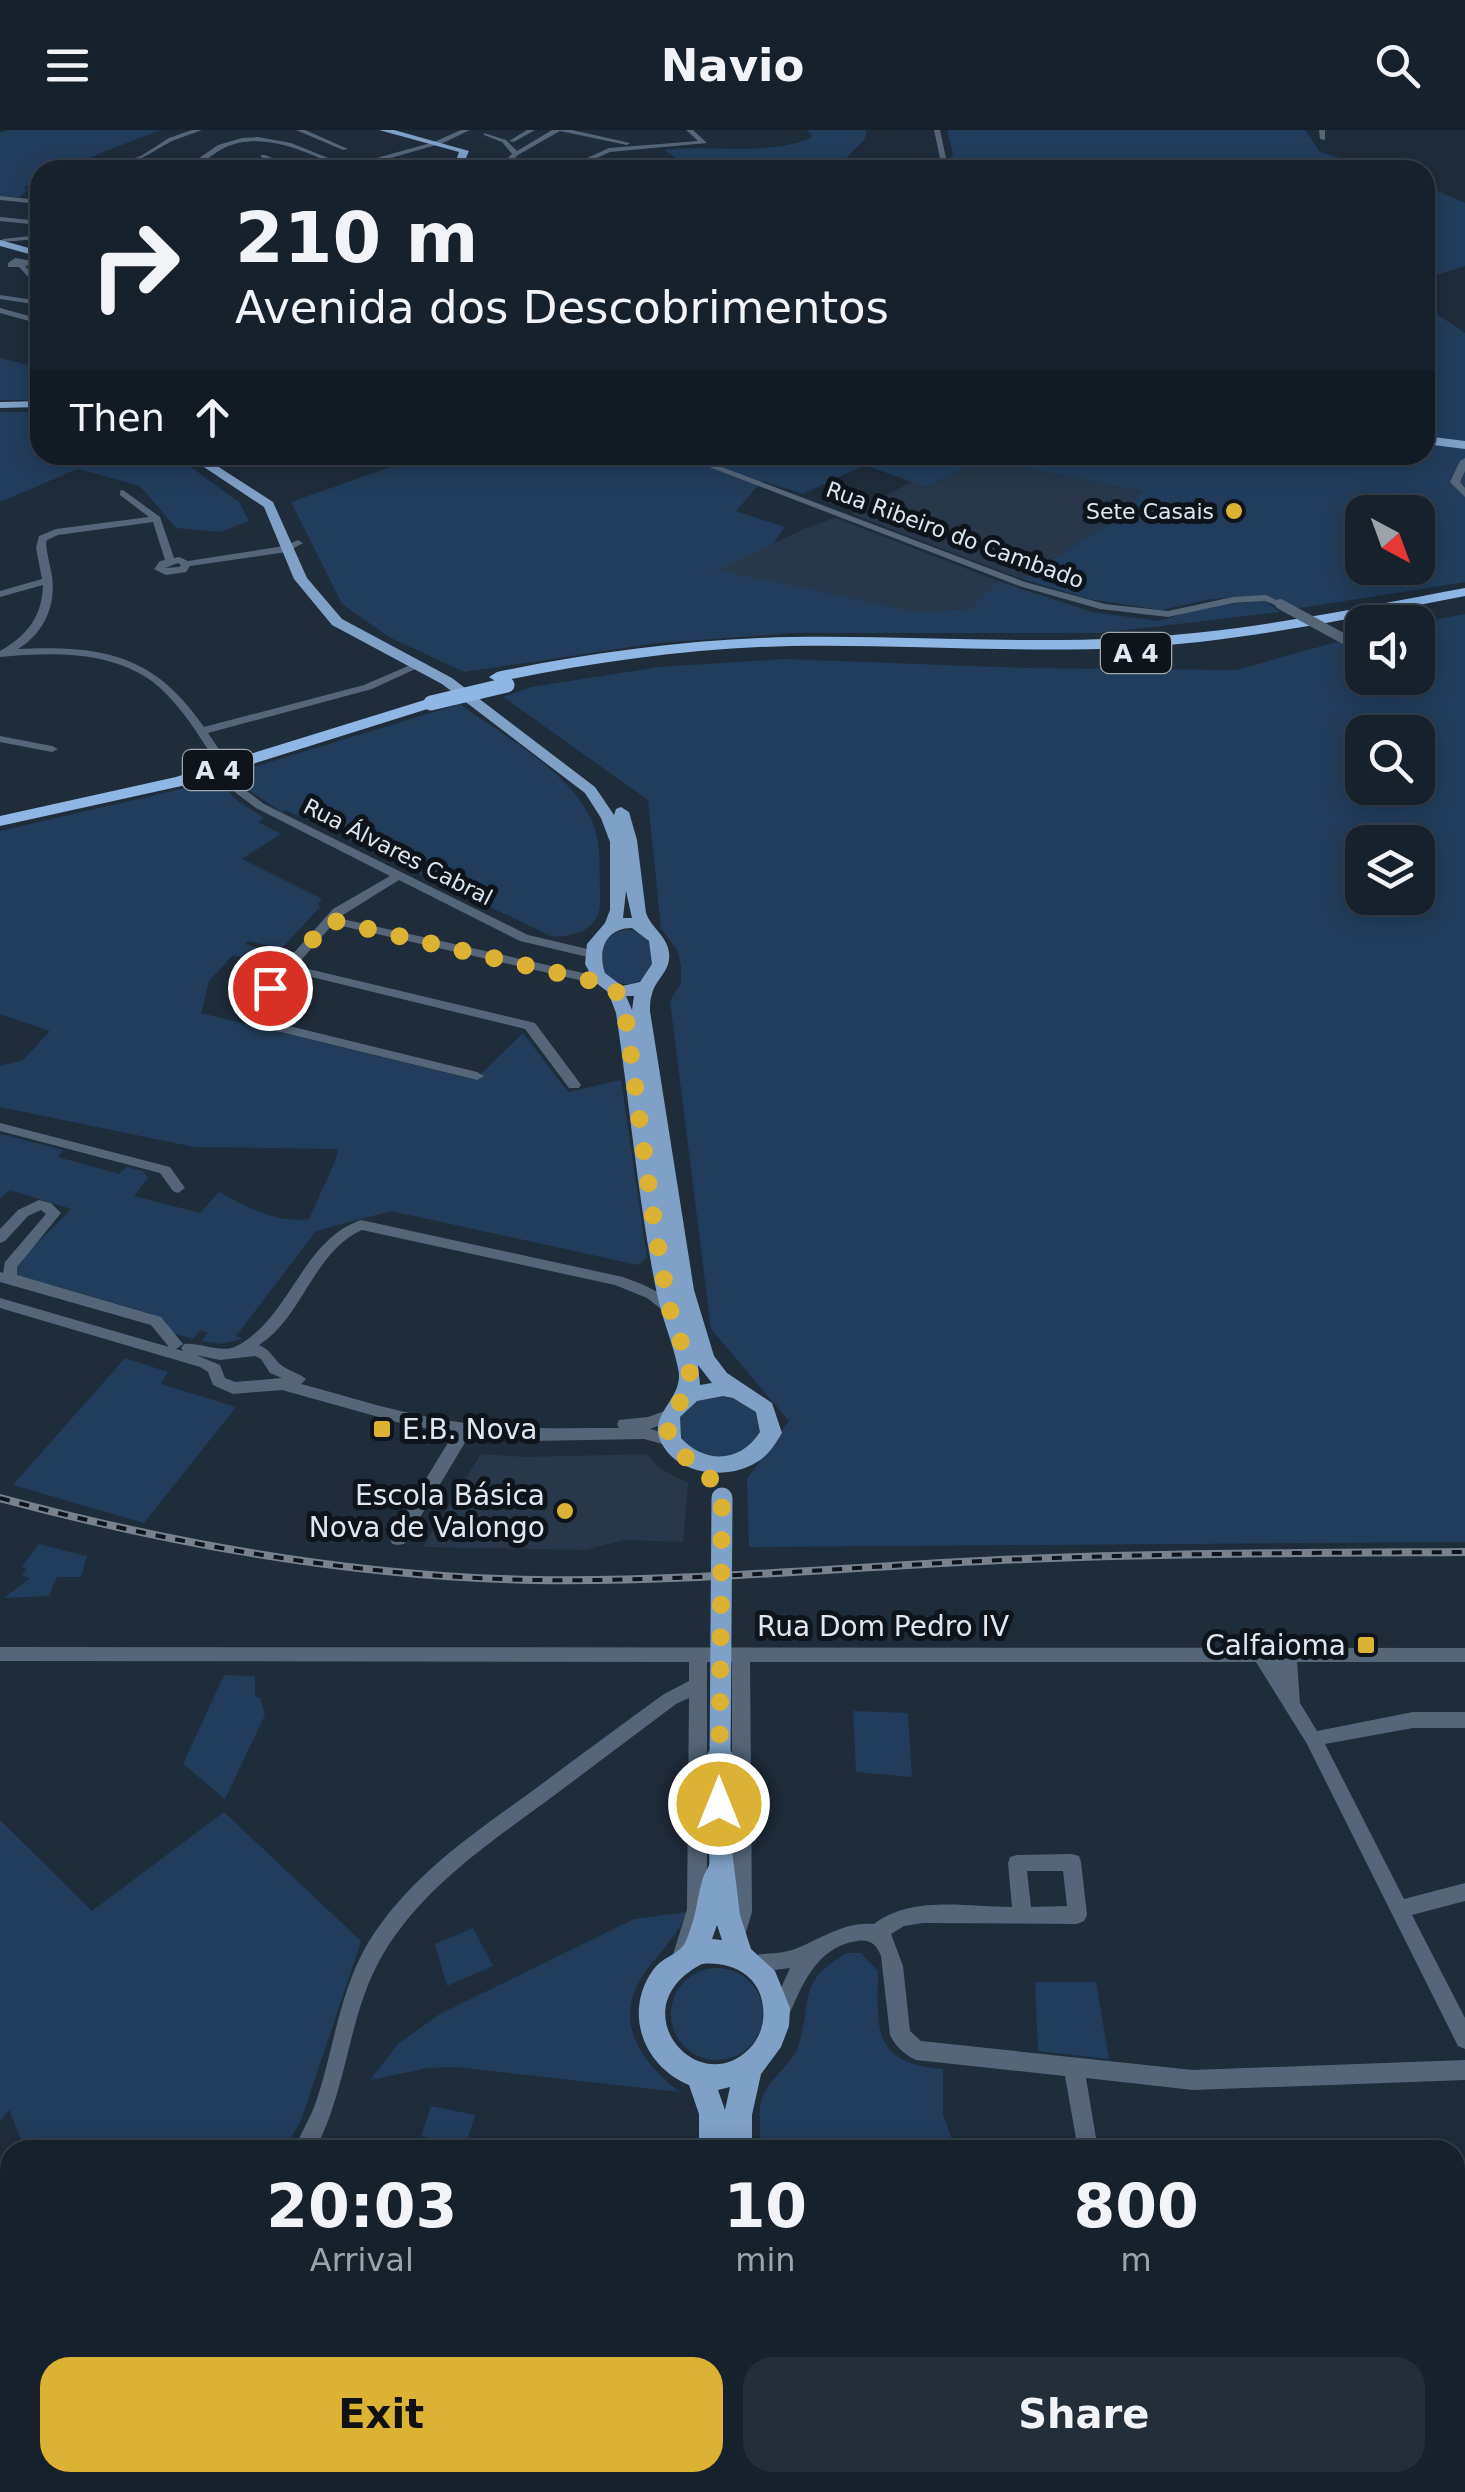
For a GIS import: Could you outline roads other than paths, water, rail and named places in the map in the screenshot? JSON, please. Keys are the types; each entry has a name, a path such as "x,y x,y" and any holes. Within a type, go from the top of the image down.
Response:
{"highway":[{"name":"A 4","path":"0,810 115,786 428,699 617,655 763,642 1046,645 1187,639 1465,592"},
{"name":"A 4","path":"502,681 618,664 750,652 1078,655 1196,648 1465,603"},
{"name":"A 4","path":"0,820 180,781 428,699"}],"main road":[{"path":"383,130 405,138 459,147 465,155 462,160"},
{"path":"1,242 30,243"},
{"path":"1,242 30,244"},
{"path":"0,405 30,404"},
{"path":"1435,441 1465,445"},
{"path":"216,465 270,505 296,548 314,599 337,622 471,686 576,763 611,797 631,838 635,910 643,927 656,935 662,952 660,974 644,986 608,984"},
{"path":"424,664 564,767 600,802 618,842 618,910 598,946 608,984 625,1013 670,1308 690,1372 690,1391 667,1427 677,1451 712,1479 722,1498 719,1852 706,1921 686,1959 656,1987 650,2022 666,2055 699,2073 724,2074 749,2065 768,2048 779,2014 769,1980 743,1954 719,1852"},
{"path":"598,946 643,927"},
{"path":"644,986 640,1010 665,1275 704,1358 720,1378 754,1398 770,1420 771,1433 765,1446 743,1461 722,1466 695,1462"},
{"path":"677,1407 706,1390 740,1391"},
{"path":"722,1498 743,1461"},
{"path":"686,1959 717,1953 743,1954"},
{"path":"738,2140 738,2115 749,2065"},
{"path":"699,2073 713,2114 713,2140"}],"street":[{"path":"133,160 171,139 198,130"},
{"path":"376,160 467,130"},
{"path":"512,141 531,130 628,146 704,143 689,130"},
{"path":"937,130 942,160"},
{"path":"509,160 554,132 579,135"},
{"path":"486,134 504,141 516,154"},
{"path":"212,153 290,136 329,160"},
{"path":"201,160 227,144 290,136 345,149"},
{"path":"584,160 628,146"},
{"path":"263,156 272,160"},
{"path":"0,198 30,201"},
{"path":"0,219 30,222"},
{"path":"0,254 12,254 30,276"},
{"path":"0,266 30,264"},
{"path":"0,297 30,301"},
{"path":"0,310 30,319"},
{"path":"1465,461 1455,482 1465,494"},
{"name":"Rua Ribeiro do Cambado","path":"708,465 1022,584 1104,608 1168,614 1233,600 1266,598 1345,639"},
{"path":"123,493 157,519 170,560 159,568 175,572 186,564 296,548"},
{"path":"0,654 30,636 42,621 48,580 40,540 49,534 157,519"},
{"path":"0,594 48,580"},
{"path":"30,636 42,650"},
{"path":"0,654 42,650 80,653 148,673 202,731 216,754"},
{"path":"202,731 368,687 424,664"},
{"path":"0,739 52,748"},
{"name":"Rua Álvares Cabral","path":"229,774 240,791 260,806 524,938 561,946 598,946"},
{"path":"400,875 330,920 250,1015 268,1025 478,1076"},
{"path":"330,920 608,984"},
{"path":"555,972 578,970 598,946"},
{"path":"287,968 530,1026 574,1085"},
{"path":"0,1127 165,1170 178,1188"},
{"path":"0,1238 31,1208 52,1209 50,1220 10,1266 10,1277 18,1282"},
{"path":"251,1386 265,1376 268,1359 263,1347 267,1334 335,1241 346,1230 371,1224 618,1281 652,1294 670,1308"},
{"path":"618,1281 665,1275"},
{"path":"0,1277 156,1321 175,1344"},
{"path":"0,1294 212,1353 235,1350 268,1359 294,1378 372,1400 481,1422 649,1423 677,1407"},
{"path":"0,1303 194,1359 215,1369"},
{"path":"267,1334 235,1350 215,1369 215,1375 225,1386 282,1384 411,1420 465,1430 644,1434 670,1440"},
{"path":"398,1539 465,1430"},
{"name":"Rua Dom Pedro IV","path":"0,1654 1263,1658 1465,1655"},
{"path":"686,1959 698,1888 698,1654"},
{"path":"741,1654 743,1954 789,1960 842,1934 864,1930 876,1935 890,1952 900,2035 916,2050 1193,2080 1465,2070"},
{"path":"1288,1657 1292,1702"},
{"path":"1263,1658 1313,1739 1465,2039"},
{"path":"310,2140 339,2066 356,1992 375,1950 420,1892 456,1856 670,1699 698,1685"},
{"path":"1313,1739 1413,1720 1465,1720"},
{"path":"1400,1909 1465,1892"},
{"path":"876,1935 891,1922 909,1916 1022,1915"},
{"path":"779,2014 799,1970 819,1948"},
{"path":"1074,2068 1086,2140"}],"railway":[{"path":"0,1498 199,1544 333,1565 468,1578 648,1579 1103,1556 1465,1552"}],"place":[{"name":"Sete Casais","path":"1234,511"},
{"name":"E.B. Nova","path":"382,1429"},
{"name":"Escola Básica Nova de Valongo","path":"565,1511"},
{"name":"Calfaioma","path":"1366,1645"}]}
